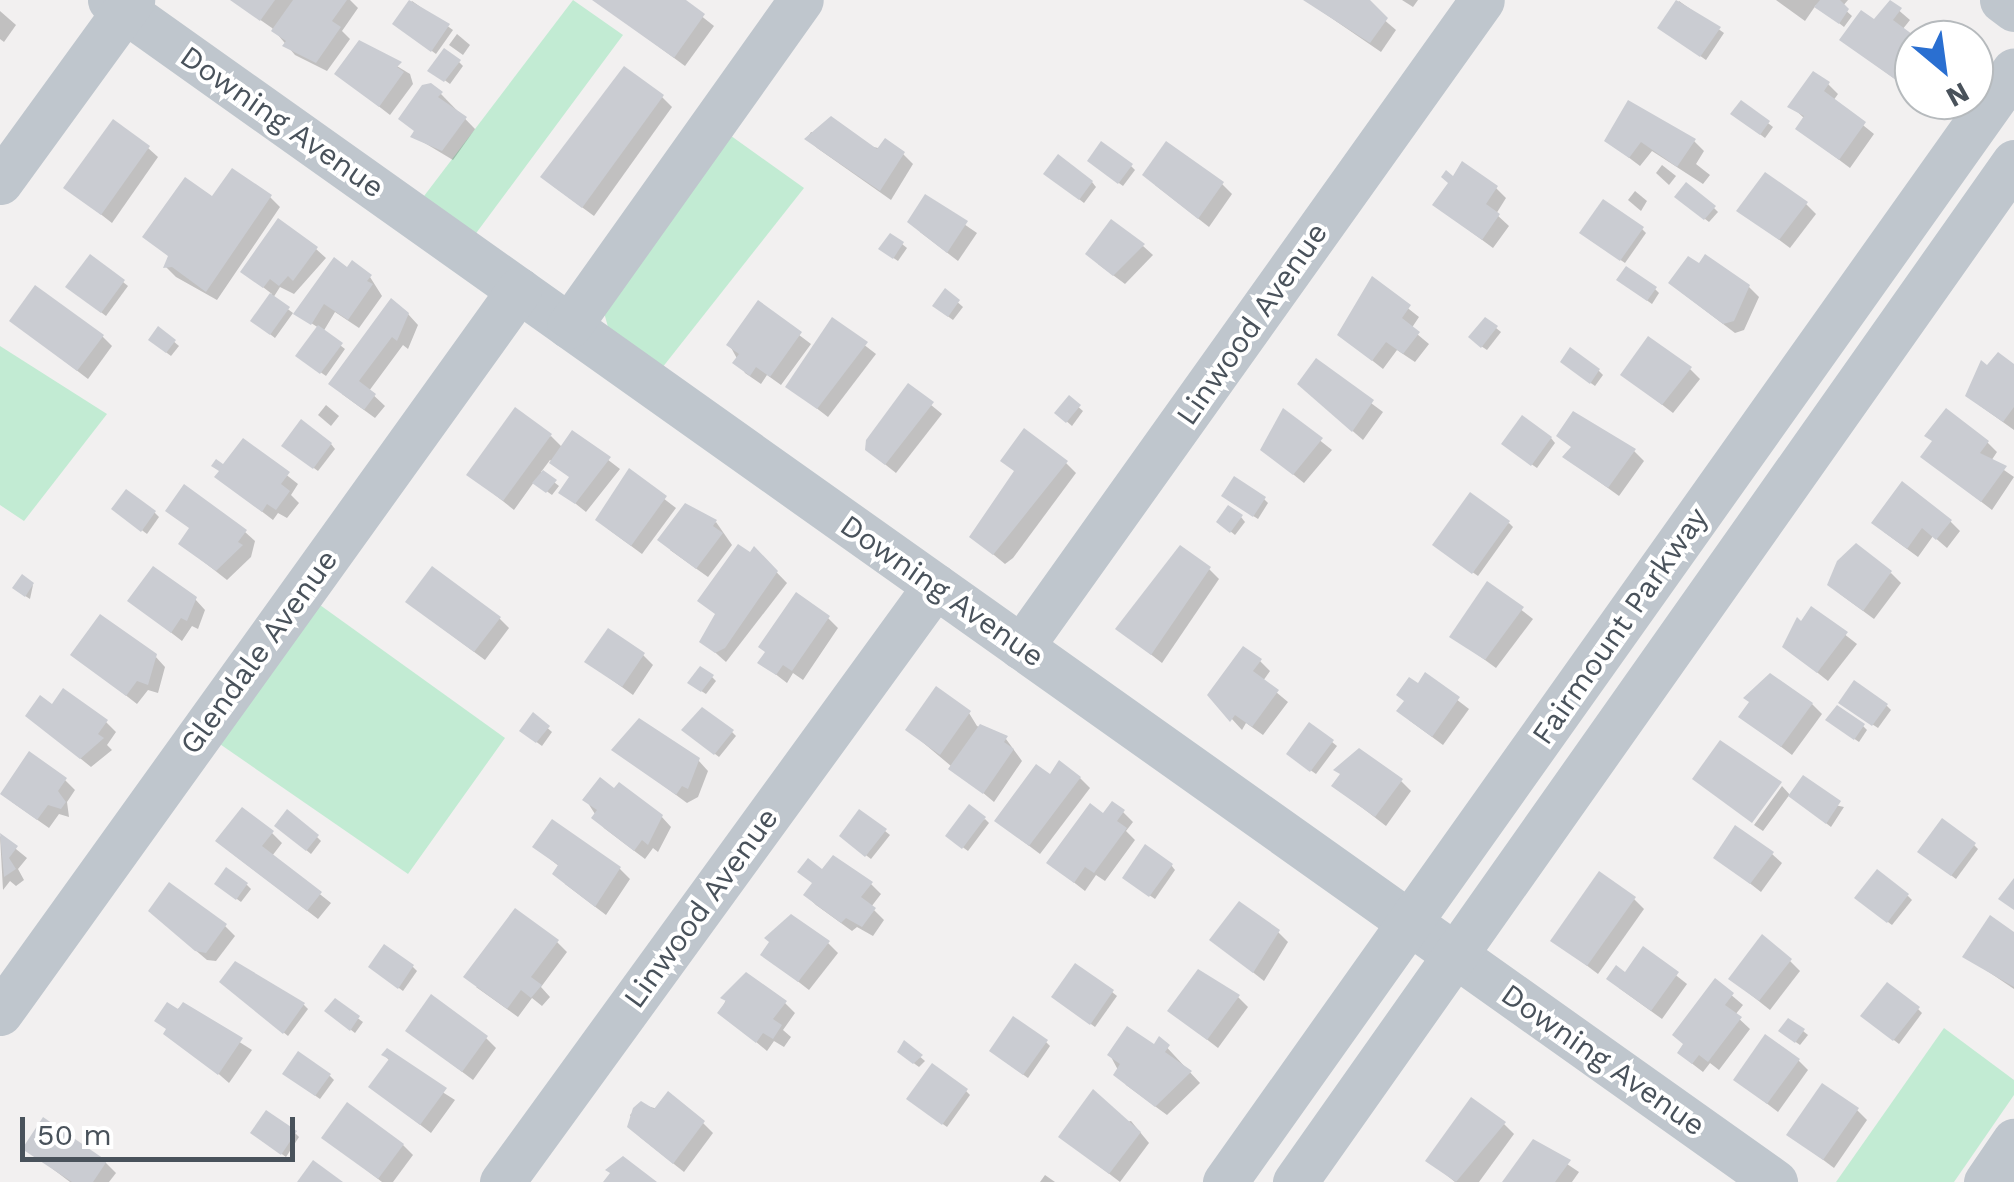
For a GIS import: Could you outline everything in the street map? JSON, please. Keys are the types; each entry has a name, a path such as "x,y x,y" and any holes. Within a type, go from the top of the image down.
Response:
{"street":[{"path":"570,326 801,0"},
{"name":"Linwood Avenue","path":"1021,647 1482,0"},
{"path":"2002,0 2014,9"},
{"path":"0,182 122,4"},
{"name":"Downing Avenue","path":"122,4 1774,1182"},
{"name":"Fairmount Parkway","path":"1226,1182 2014,70"},
{"name":"Fairmount Parkway","path":"1294,1182 2014,162"},
{"name":"Glendale Avenue","path":"0,1012 519,290"},
{"name":"Linwood Avenue","path":"502,1182 935,586"},
{"path":"1986,1182 2014,1141"}],"green space":[{"path":"573,0 623,35 474,236 421,200"},
{"path":"727,133 804,188 662,368 608,327 603,309"},
{"path":"0,346 107,414 24,521 0,505"},
{"path":"313,600 505,738 408,874 214,740"},
{"path":"1944,1028 2014,1080 2014,1095 1954,1182 1836,1182"}],"building":[{"path":"230,0 275,0 260,21"},
{"path":"293,0 347,0 332,21 341,27 316,63 282,46 286,41 271,31"},
{"path":"409,0 450,24 431,52 392,24"},
{"path":"592,0 686,0 705,14 674,58"},
{"path":"1303,0 1370,0 1388,18 1370,43"},
{"path":"1676,0 1721,27 1700,57 1657,28"},
{"path":"1820,0 1840,0 1849,9 1839,24 1814,7"},
{"path":"1890,0 1902,8 1893,20 1894,79 1839,40 1861,10 1874,19"},
{"path":"359,40 402,62 397,67 404,72 379,107 334,74"},
{"path":"444,48 461,60 444,82 427,71"},
{"path":"624,66 664,95 582,208 540,177"},
{"path":"1813,71 1830,82 1824,91 1866,122 1839,160 1795,129 1804,116 1787,107"},
{"path":"431,83 443,92 438,97 467,117 442,151 410,137 414,131 398,119 422,85"},
{"path":"1628,100 1696,139 1677,167 1641,142 1629,158 1604,141"},
{"path":"1741,100 1770,121 1760,135 1730,114"},
{"path":"831,116 877,149 885,138 905,152 880,191 804,139"},
{"path":"113,119 150,146 101,215 63,188"},
{"path":"1101,141 1133,164 1118,184 1087,161"},
{"path":"1166,141 1224,182 1198,219 1142,175"},
{"path":"1058,154 1093,181 1079,200 1043,174"},
{"path":"1462,161 1498,186 1486,204 1500,214 1482,240 1432,205 1448,183 1441,177 1446,170 1453,176"},
{"path":"232,168 272,195 206,292 172,267 163,268 168,256 142,237 185,177 212,196"},
{"path":"1765,172 1808,202 1779,240 1736,211"},
{"path":"1686,182 1716,206 1704,220 1674,197"},
{"path":"925,194 968,221 947,253 907,222"},
{"path":"1603,199 1644,227 1620,261 1579,233"},
{"path":"278,218 318,247 293,281 288,276 279,286 270,279 263,288 240,272"},
{"path":"1111,219 1145,244 1113,276 1085,254"},
{"path":"890,233 904,242 893,259 878,249"},
{"path":"90,254 125,280 101,313 65,287"},
{"path":"1705,254 1750,285 1734,321 1723,324 1668,283 1688,256 1699,263"},
{"path":"334,257 347,267 352,260 372,275 367,281 373,284 348,320 324,304 311,325 293,314"},
{"path":"1626,266 1657,287 1647,301 1616,280"},
{"path":"1372,276 1411,305 1402,318 1420,332 1403,354 1386,342 1372,361 1337,335"},
{"path":"35,285 104,335 77,371 9,321"},
{"path":"945,288 960,300 948,317 932,306"},
{"path":"270,293 290,307 270,335 250,321"},
{"path":"391,298 409,313 397,341 392,337 359,381 376,394 364,410 328,384"},
{"path":"758,300 802,332 770,377 756,367 750,376 732,363 739,354 726,345"},
{"path":"832,317 868,342 817,409 785,387"},
{"path":"1485,317 1498,326 1481,348 1468,337"},
{"path":"318,325 343,343 320,374 295,356"},
{"path":"158,326 176,340 166,353 148,340"},
{"path":"1648,336 1692,367 1662,405 1620,375"},
{"path":"1570,347 1600,369 1590,384 1560,362"},
{"path":"1998,352 2014,364 2014,407 2003,422 1965,396 1981,360 1987,365"},
{"path":"1316,358 1374,400 1352,432 1297,384"},
{"path":"908,383 934,402 885,465 865,450 866,440"},
{"path":"1069,395 1081,405 1066,423 1054,413"},
{"path":"515,407 552,434 503,501 466,475"},
{"path":"1283,408 1323,438 1293,475 1260,450"},
{"path":"1946,408 1989,441 1980,453 2007,466 1981,502 1920,457 1932,441 1924,436"},
{"path":"1573,411 1636,449 1608,488 1562,457 1571,447 1556,436"},
{"path":"1522,415 1552,437 1531,466 1501,444"},
{"path":"301,419 332,443 313,469 281,446"},
{"path":"1024,428 1068,461 993,555 969,537 1014,471 1000,461"},
{"path":"572,430 611,457 575,504 558,493 569,477 549,463"},
{"path":"243,438 290,472 281,484 290,491 276,510 267,504 262,512 214,477 219,471 211,466 216,459 223,464"},
{"path":"629,468 667,496 631,546 595,520"},
{"path":"543,470 557,480 546,493 532,483"},
{"path":"1234,476 1266,497 1253,517 1221,496"},
{"path":"1902,481 1952,520 1936,540 1922,528 1907,549 1871,523"},
{"path":"184,484 247,530 238,542 243,545 216,571 178,544 189,528 165,511"},
{"path":"126,489 156,511 141,532 111,509"},
{"path":"1470,492 1510,521 1472,574 1432,545"},
{"path":"685,503 717,520 713,526 723,533 696,569 657,540"},
{"path":"1228,505 1243,515 1230,533 1216,522"},
{"path":"1856,543 1892,571 1863,611 1827,585 1837,561"},
{"path":"738,544 750,552 754,546 778,571 725,648 715,653 699,642 715,614 697,601"},
{"path":"1180,545 1211,567 1151,655 1115,629"},
{"path":"153,566 197,597 187,621 181,618 171,633 127,601"},
{"path":"432,566 501,617 474,652 405,602"},
{"path":"22,574 34,583 25,597 12,588"},
{"path":"1487,581 1524,607 1485,660 1449,637"},
{"path":"796,592 830,616 792,671 783,665 776,675 757,663 765,652 758,647"},
{"path":"1811,606 1848,632 1817,673 1782,647 1797,617 1801,621"},
{"path":"100,614 157,654 148,685 137,681 126,696 70,655"},
{"path":"608,628 645,653 622,687 584,662"},
{"path":"1243,646 1262,659 1253,671 1279,690 1252,727 1235,715 1230,722 1207,695"},
{"path":"700,666 714,675 701,692 687,683"},
{"path":"1425,672 1460,697 1432,737 1396,711 1404,701 1396,695 1409,677 1418,683"},
{"path":"1770,673 1813,703 1781,747 1738,717 1749,702 1743,698"},
{"path":"1854,680 1888,704 1872,726 1838,703"},
{"path":"936,686 971,711 940,755 905,730"},
{"path":"63,688 108,720 98,734 104,738 80,759 25,716 40,695 52,704"},
{"path":"1837,705 1865,724 1854,740 1825,720"},
{"path":"702,707 734,730 714,755 681,730"},
{"path":"533,712 550,726 536,743 519,731"},
{"path":"639,718 700,758 688,789 682,786 676,795 611,750"},
{"path":"1309,722 1334,740 1310,772 1286,754"},
{"path":"980,724 1008,736 1004,742 1014,749 983,794 948,769"},
{"path":"1720,740 1782,782 1752,823 1692,779"},
{"path":"1359,748 1403,779 1375,817 1331,786 1340,774 1333,770"},
{"path":"29,751 67,778 58,791 66,802 61,809 48,805 37,820 0,794"},
{"path":"1059,760 1081,777 1029,846 994,821 1036,764 1050,774"},
{"path":"1803,775 1841,801 1826,824 1788,796"},
{"path":"600,777 614,788 619,782 663,815 648,845 642,840 634,851 591,818 597,810 582,800"},
{"path":"1112,801 1125,810 1117,821 1127,828 1094,873 1085,867 1074,883 1046,863 1090,803 1103,813"},
{"path":"969,804 986,817 962,849 945,836"},
{"path":"242,807 274,831 262,846 322,892 307,911 215,841"},
{"path":"287,809 319,835 306,851 274,826"},
{"path":"859,809 887,829 865,857 839,836"},
{"path":"1942,818 1976,843 1951,876 1917,852"},
{"path":"552,819 621,867 595,907 552,874 558,865 532,847"},
{"path":"1735,825 1774,852 1750,884 1713,858"},
{"path":"0,833 18,846 9,858 16,869 4,877"},
{"path":"1145,844 1173,864 1149,897 1122,878"},
{"path":"833,855 873,882 861,897 876,908 862,927 846,918 841,923 803,895 812,883 797,872 808,858 822,869"},
{"path":"226,867 248,883 236,900 214,884"},
{"path":"1877,869 1909,894 1887,923 1854,898"},
{"path":"1599,871 1636,897 1587,966 1550,941"},
{"path":"2014,878 2014,910 1998,899"},
{"path":"169,882 227,924 206,953 195,951 148,911"},
{"path":"1239,901 1280,930 1253,973 1209,940"},
{"path":"515,908 559,940 531,977 542,985 531,998 521,990 507,1009 463,977"},
{"path":"791,914 830,941 798,982 760,955 769,942 764,938"},
{"path":"1990,915 2014,932 2014,987 1962,957"},
{"path":"1762,934 1792,959 1759,1001 1728,979"},
{"path":"384,944 414,965 398,989 368,967"},
{"path":"1643,946 1679,972 1651,1011 1606,979 1616,965 1625,972"},
{"path":"235,961 305,1003 283,1034 219,982"},
{"path":"1075,963 1114,990 1090,1025 1051,997"},
{"path":"1198,969 1240,995 1207,1040 1167,1011"},
{"path":"746,972 787,1001 773,1019 782,1025 773,1039 763,1033 756,1043 717,1013 726,1001 720,998"},
{"path":"1715,978 1734,993 1725,1005 1742,1017 1708,1062 1699,1055 1692,1064 1677,1053 1683,1044 1672,1035"},
{"path":"1887,982 1920,1007 1893,1041 1860,1016"},
{"path":"431,994 488,1036 462,1072 405,1031"},
{"path":"335,998 360,1016 350,1031 324,1011"},
{"path":"167,1002 178,1009 183,1002 243,1038 218,1075 163,1034 166,1029 154,1021"},
{"path":"1013,1016 1048,1040 1023,1075 989,1051"},
{"path":"1788,1018 1805,1029 1795,1043 1778,1031"},
{"path":"1127,1026 1154,1044 1159,1036 1170,1045 1165,1052 1192,1071 1155,1107 1113,1075 1120,1064 1107,1055"},
{"path":"1765,1034 1800,1059 1767,1104 1733,1080"},
{"path":"904,1040 923,1055 913,1064 897,1052"},
{"path":"387,1048 447,1088 420,1125 368,1087 389,1059 381,1055"},
{"path":"298,1051 331,1074 315,1096 282,1074"},
{"path":"932,1063 968,1089 942,1125 906,1099"},
{"path":"1822,1083 1859,1108 1823,1160 1786,1135"},
{"path":"1093,1089 1141,1132 1109,1174 1058,1137"},
{"path":"668,1091 705,1121 673,1164 627,1127 633,1108 641,1101 654,1109"},
{"path":"1471,1097 1506,1122 1456,1182 1425,1161"},
{"path":"347,1102 404,1144 378,1179 321,1138"},
{"path":"266,1110 297,1131 281,1155 250,1133"},
{"path":"43,1117 107,1161 93,1182 72,1182 22,1149"},
{"path":"1533,1139 1571,1160 1555,1182 1502,1182"},
{"path":"623,1156 657,1182 603,1182 610,1173 605,1170"},
{"path":"313,1160 343,1182 297,1182"}]}
